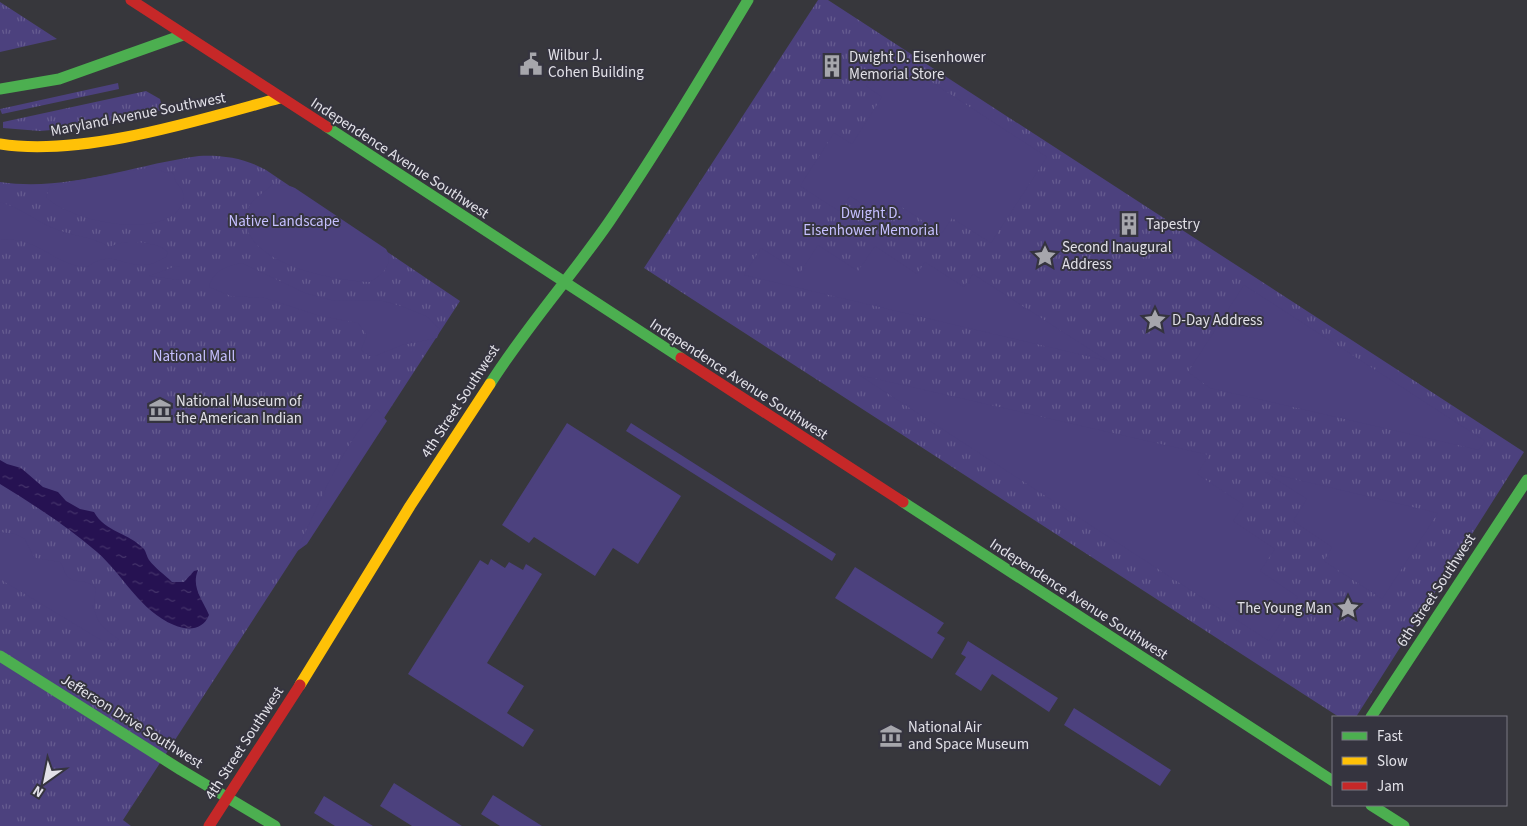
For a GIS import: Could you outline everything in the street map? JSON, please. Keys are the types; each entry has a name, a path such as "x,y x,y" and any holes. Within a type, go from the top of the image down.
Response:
{"main road":[{"name":"Independence Avenue Southwest","path":"131,0 563,282 1332,778"},
{"name":"4th Street Southwest","path":"209,826 332,636 410,506 516,342 608,223 676,119 748,0"},
{"path":"0,89 59,79 183,34"},
{"name":"Maryland Avenue Southwest","path":"0,144 44,148 75,145 190,122 280,98"},
{"name":"6th Street Southwest","path":"1373,716 1523,495 1527,480"},
{"name":"Jefferson Drive Southwest","path":"0,656 275,826"},
{"path":"1373,806 1404,826"}],"green space":[{"name":"Dwight D. Eisenhower Memorial","path":"818,0 828,0 1524,452 1357,716 1337,716 644,268"},
{"path":"0,2 57,39 0,52"},
{"path":"887,53 1047,157 991,243 952,218 942,233 900,206 890,222 850,196 839,211 800,186 834,133 852,144 882,97 866,86"},
{"path":"118,83 119,89 2,114 0,109"},
{"path":"146,91 160,99 163,110 75,128 40,131 3,128 3,122"},
{"name":"National Mall","path":"199,156 233,158 266,170 460,301 123,820 131,826 0,826 0,182 25,184 75,181"},
{"path":"152,167 166,173 172,172 183,192 184,198 179,209 168,218 152,223 133,225 92,219 57,206 46,197 50,186"},
{"name":"Native Landscape","path":"273,184 295,188 386,249 389,260 383,272 370,282 336,278 294,267 275,258 260,247 249,234 246,213 252,202"},
{"path":"0,202 14,207 53,228 102,243 109,247 126,242 139,242 159,246 168,252 166,257 147,265 103,259 87,267 75,265 25,242 0,240"},
{"path":"818,245 858,271 875,246 917,274 925,262 964,287 973,274 1108,361 744,275 761,248 800,273"},
{"name":"Native Landscape","path":"242,263 305,293 331,300 383,301 401,306 426,316 440,329 437,338 402,345 375,356 369,356 361,350 367,335 358,323 320,316 265,298 231,296 209,287 214,276 221,270"},
{"path":"176,266 180,267 180,280 149,276"},
{"path":"1244,285 1485,441 1479,450 1210,388 1188,372"},
{"path":"859,375 1209,455 1197,474 1244,505 1233,521 1275,549 1260,571 1298,597 1269,641"},
{"path":"377,409 387,421 307,544 296,552 342,457 353,439"},
{"path":"567,423 681,496 638,564 613,548 595,576 534,537 529,543 502,525"},
{"path":"631,423 836,554 832,561 626,431"},
{"path":"1265,472 1438,513 1382,599 1324,561 1332,547 1293,521 1307,499"},
{"path":"0,532 15,534 25,539 36,558 60,562 68,577 89,583 96,588 94,604 96,616 105,629 119,639 112,643 101,640 0,579"},
{"path":"491,559 505,568 509,562 523,570 526,564 542,574 487,663 524,686 507,713 534,730 523,747 408,674 480,560 488,565"},
{"path":"855,567 944,623 937,633 945,638 932,659 835,598"},
{"path":"968,641 1058,698 1049,712 992,674 981,691 955,674 966,657 961,654"},
{"path":"1074,708 1171,770 1160,786 1064,725"},
{"path":"394,783 462,826 412,826 380,806"},
{"path":"493,795 542,826 500,826 481,814"},
{"path":"324,796 373,826 335,826 314,813"}],"water":[{"path":"0,460 21,468 43,487 58,492 66,501 80,509 94,512 104,524 131,539 144,549 151,563 172,582 184,582 194,571 198,570 196,576 197,587 209,615 203,624 195,628 185,628 162,619 151,611 107,561 86,542 0,484"}],"traffic: fast":[{"path":"490,384 518,342 609,222 663,140 748,0"},
{"path":"0,89 59,79 183,35"},
{"path":"327,127 681,358"},
{"path":"1372,716 1527,480"},
{"path":"903,502 1332,780"},
{"path":"0,656 181,770 275,826"},
{"path":"1373,806 1404,826"}],"traffic: slow":[{"path":"0,144 33,147 104,141 178,126 280,98"},
{"path":"300,685 410,506 490,384"}],"traffic: jam":[{"path":"131,0 327,127"},
{"path":"681,358 903,502"},
{"path":"209,826 300,685"}],"place":[{"name":"Wilbur J. Cohen Building","path":"531,64"},
{"name":"Dwight D. Eisenhower Memorial Store","path":"832,66"},
{"name":"Tapestry","path":"1129,224"},
{"name":"Second Inaugural Address","path":"1045,256"},
{"name":"D-Day Address","path":"1155,320"},
{"name":"National Museum of the American Indian","path":"160,410"},
{"name":"The Young Man","path":"1348,608"},
{"name":"National Air and Space Museum","path":"891,736"}]}
